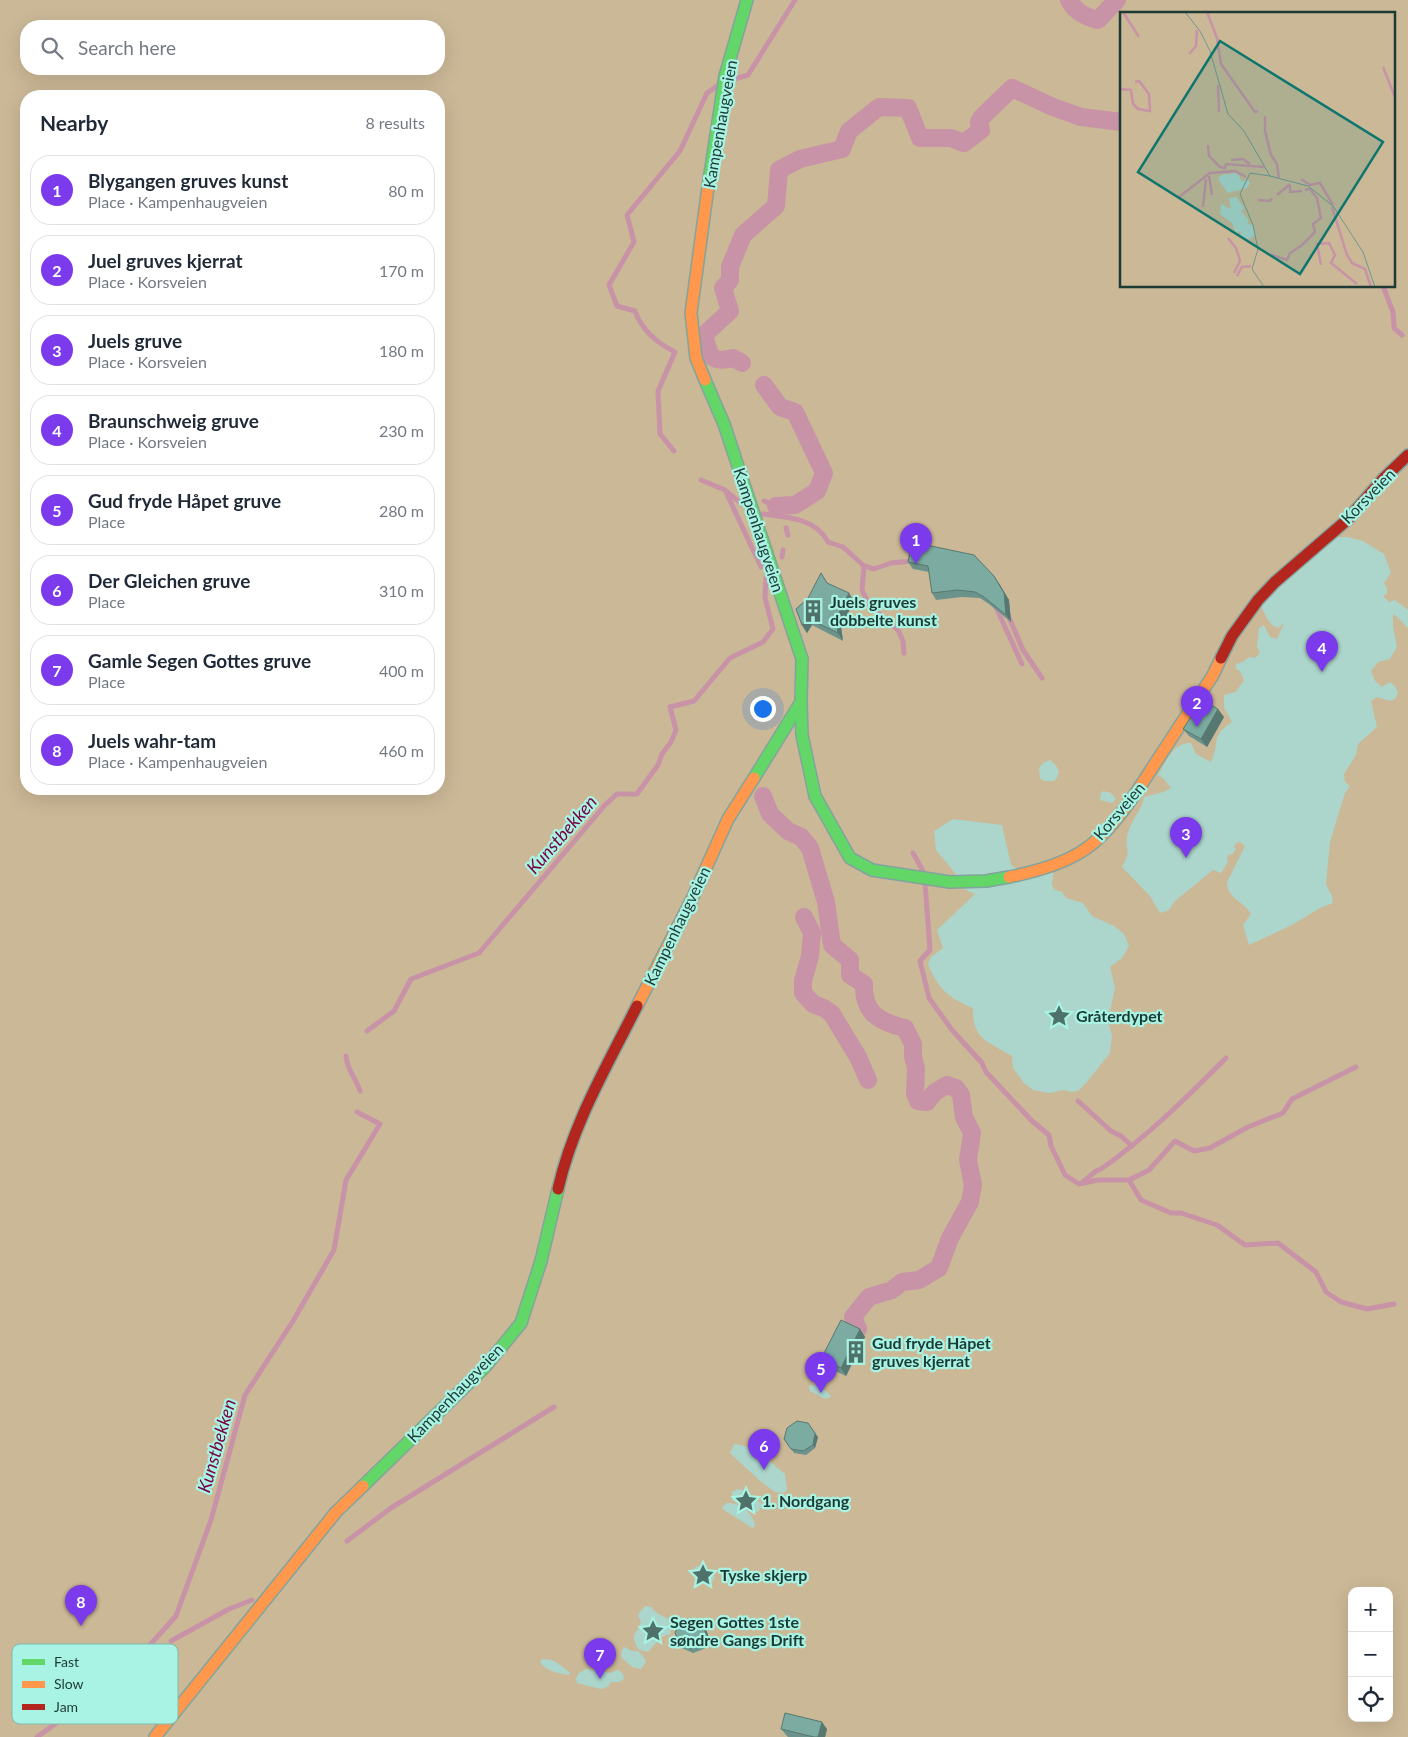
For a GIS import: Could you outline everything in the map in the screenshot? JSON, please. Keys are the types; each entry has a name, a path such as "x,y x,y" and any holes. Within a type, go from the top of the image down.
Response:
{"street":[{"name":"Kampenhaugveien","path":"178,1708 336,1512 485,1367 521,1323 542,1261 563,1165 579,1120 688,907 728,819 801,702 802,659 724,424 696,358 691,313 725,76 747,0"},
{"name":"Korsveien","path":"801,702 802,735 816,796 850,858 872,870 950,882 986,882 1029,873 1068,858 1084,850 1101,836 1139,788 1213,675 1232,636 1258,600 1275,582 1347,520 1384,478 1408,455"},
{"name":"Kampenhaugveien","path":"155,1737 165,1724"}],"shaded area":[{"path":"0,0 1408,0 1408,610 1395,600 1389,602 1383,596 1387,594 1387,588 1384,583 1391,573 1384,554 1363,541 1347,537 1327,537 1260,605 1274,626 1278,628 1284,623 1277,639 1270,637 1264,625 1259,628 1257,647 1260,653 1255,658 1249,657 1243,662 1236,664 1236,669 1240,671 1244,680 1236,692 1224,695 1224,707 1232,722 1220,732 1211,762 1196,754 1191,743 1184,744 1175,749 1158,775 1171,788 1144,797 1128,832 1127,854 1122,867 1150,896 1160,913 1169,910 1175,901 1213,870 1221,873 1228,862 1228,855 1233,854 1236,849 1234,847 1236,843 1240,842 1245,846 1227,882 1233,896 1251,914 1243,925 1249,945 1333,903 1326,884 1330,842 1345,793 1350,786 1345,782 1344,774 1356,755 1358,744 1377,727 1371,701 1377,697 1390,701 1395,699 1398,693 1395,686 1390,682 1382,687 1375,681 1371,671 1378,662 1390,659 1397,647 1393,627 1393,614 1408,628 1408,1737 0,1737","holes":["1050,760 1056,765 1059,773 1054,781 1044,781 1040,778 1039,768 1043,763","1103,791 1111,793 1116,799 1112,803 1100,800","953,819 1002,825 1011,865 1017,869 1054,864 1052,885 1055,890 1062,892 1066,898 1083,903 1092,916 1114,926 1124,934 1129,946 1122,958 1110,967 1115,988 1108,1021 1112,1036 1110,1053 1078,1091 1064,1090 1049,1093 1033,1090 1024,1083 1013,1068 1012,1056 989,1043 979,1034 973,1019 973,1008 945,992 932,973 928,964 931,957 943,948 937,930 975,894 959,887 955,873 936,850 934,831","810,1385 819,1387 828,1392 831,1397 825,1399 810,1391","734,1444 742,1445 755,1451 785,1474 787,1490 784,1493 775,1492 730,1453","738,1489 747,1491 762,1505 759,1511 753,1513 745,1505 732,1500 732,1492","727,1503 740,1506 749,1513 755,1526 752,1528 722,1507","696,1566 715,1576 713,1581 708,1583 694,1578 692,1574","645,1606 651,1607 658,1614 667,1618 671,1628 670,1634 661,1637 648,1652 639,1650 634,1640 634,1635 641,1621 638,1616","625,1647 632,1651 638,1651 646,1662 641,1669 632,1667 621,1657 622,1650","542,1659 554,1661 570,1673 569,1675 553,1672 540,1662","586,1669 611,1673 617,1670 621,1672 624,1679 619,1682 611,1682 608,1687 601,1689 577,1683 576,1678 579,1673"]}],"building":[{"path":"912,542 974,555 994,576 1004,593 1006,615 975,592 957,590 932,593 928,566 908,562"},
{"path":"821,573 827,583 849,593 836,619 838,633 807,618 802,625 796,609 808,598"},
{"path":"1202,700 1218,709 1201,739 1183,729"},
{"path":"841,1320 860,1329 841,1368 821,1359"},
{"path":"797,1421 808,1423 815,1433 813,1445 803,1451 791,1449 784,1439 787,1428"},
{"path":"691,1618 702,1622 706,1634 701,1645 690,1649 680,1644 675,1633 680,1622"},
{"path":"785,1713 822,1722 818,1737 781,1729"}],"waterway":[{"name":"Kunstbekken","path":"731,80 748,75 795,0"},
{"path":"1069,0 1074,8 1081,13 1098,20 1117,0"},
{"name":"Kunstbekken","path":"674,451 660,434 658,391 675,352 651,336 642,325 635,311 617,306 609,285 634,242 627,215 680,151 707,93 717,86"},
{"path":"742,363 733,358 725,360 715,359 709,353 704,335 730,311 723,288 730,280 730,267 743,235 776,206 779,170 800,159 842,149 849,131 879,107 908,108 920,138 951,138 964,143 981,130 979,122 982,117 1012,88 1053,107 1081,117 1120,122"},
{"path":"1384,288 1393,312 1394,328 1402,335"},
{"path":"764,385 780,407 795,412 824,473 817,491 795,505 776,506"},
{"name":"Kunstbekken","path":"701,480 725,490 761,567"},
{"path":"727,492 742,504"},
{"path":"764,501 776,506"},
{"path":"762,514 808,523 823,534 828,542 843,547 864,566 874,569 891,563 911,561"},
{"path":"786,528 788,535"},
{"path":"782,557 783,550"},
{"path":"864,566 862,590 869,605 898,630 903,641 904,653"},
{"name":"Kunstbekken","path":"367,1031 394,1011 411,979 479,953 605,805 617,794 637,794 658,765 676,730 670,707 694,701 730,658 763,642 773,629 765,598 766,578"},
{"path":"995,605 1022,664"},
{"path":"1008,615 1023,650 1042,678"},
{"path":"763,796 770,814 788,831 801,837 810,848 826,902 832,945 850,960 850,975 864,984 864,994 870,1009 874,1015 887,1023 905,1028 913,1044 913,1057 916,1068 915,1094 918,1101 927,1102 935,1092 947,1085 956,1088 961,1095 964,1117 972,1133 968,1160 973,1185 970,1202 950,1238 939,1268 919,1280 902,1282 892,1290 869,1297 853,1317 858,1329"},
{"path":"913,853 923,871"},
{"path":"925,883 930,950 920,961 929,998 952,1030 982,1063 986,1072 1032,1121 1049,1135 1051,1146 1065,1175 1079,1184 1098,1180 1129,1180 1141,1200 1171,1213 1181,1213 1217,1225 1245,1245 1278,1243 1316,1272 1326,1292 1341,1302 1367,1309 1394,1304"},
{"path":"804,917 812,933 810,956 803,981 803,993 813,1004 824,1008 832,1014 858,1057 868,1080"},
{"name":"Kunstbekken","path":"346,1056 348,1066 360,1091"},
{"path":"1083,1182 1118,1157 1150,1130 1226,1058"},
{"path":"1129,1180 1149,1170 1175,1141 1194,1151 1210,1148 1248,1127 1283,1113 1292,1099 1356,1067"},
{"path":"1078,1101 1111,1131 1121,1136 1132,1146"},
{"name":"Kunstbekken","path":"151,1644 176,1616 211,1520 245,1395 293,1321 334,1250 346,1180 380,1124 357,1112"},
{"path":"347,1541 391,1508 554,1407"},
{"path":"171,1641 229,1609 252,1600"},
{"name":"Kunstbekken","path":"37,1737 55,1724"}],"traffic: fast":[{"path":"708,187 725,76 747,0"},
{"path":"705,380 724,424 802,659 801,702 754,778"},
{"path":"801,702 802,735 815,796 850,858 872,870 950,882 986,881 1009,877"},
{"path":"363,1486 485,1367 521,1323 541,1261 558,1189"}],"traffic: slow":[{"path":"705,380 696,358 691,313 708,187"},
{"path":"1009,877 1038,870 1076,855 1095,842 1105,832 1141,785 1213,675 1221,658"},
{"path":"637,1006 692,899 728,819 754,778"},
{"path":"178,1708 336,1512 363,1486"},
{"path":"155,1737 165,1724"}],"traffic: jam":[{"path":"1221,658 1232,636 1258,600 1275,582 1347,520 1384,478 1408,455"},
{"path":"558,1189 572,1141 592,1095 637,1006"}],"place":[{"name":"Blygangen gruves kunst","path":"916,564"},
{"name":"Juels gruves dobbelte kunst","path":"813,611"},
{"name":"Braunschweig gruve","path":"1322,672"},
{"name":"Juel gruves kjerrat","path":"1197,727"},
{"name":"Juels gruve","path":"1186,858"},
{"name":"Gråterdypet","path":"1059,1016"},
{"name":"Gud fryde Håpet gruves kjerrat","path":"856,1352"},
{"name":"Gud fryde Håpet gruve","path":"821,1393"},
{"name":"Der Gleichen gruve","path":"764,1470"},
{"name":"1. Nordgang","path":"746,1501"},
{"name":"Tyske skjerp","path":"703,1575"},
{"name":"Juels wahr-tam","path":"81,1626"},
{"name":"Segen Gottes 1ste søndre Gangs Drift","path":"653,1631"},
{"name":"Gamle Segen Gottes gruve","path":"600,1679"}]}
